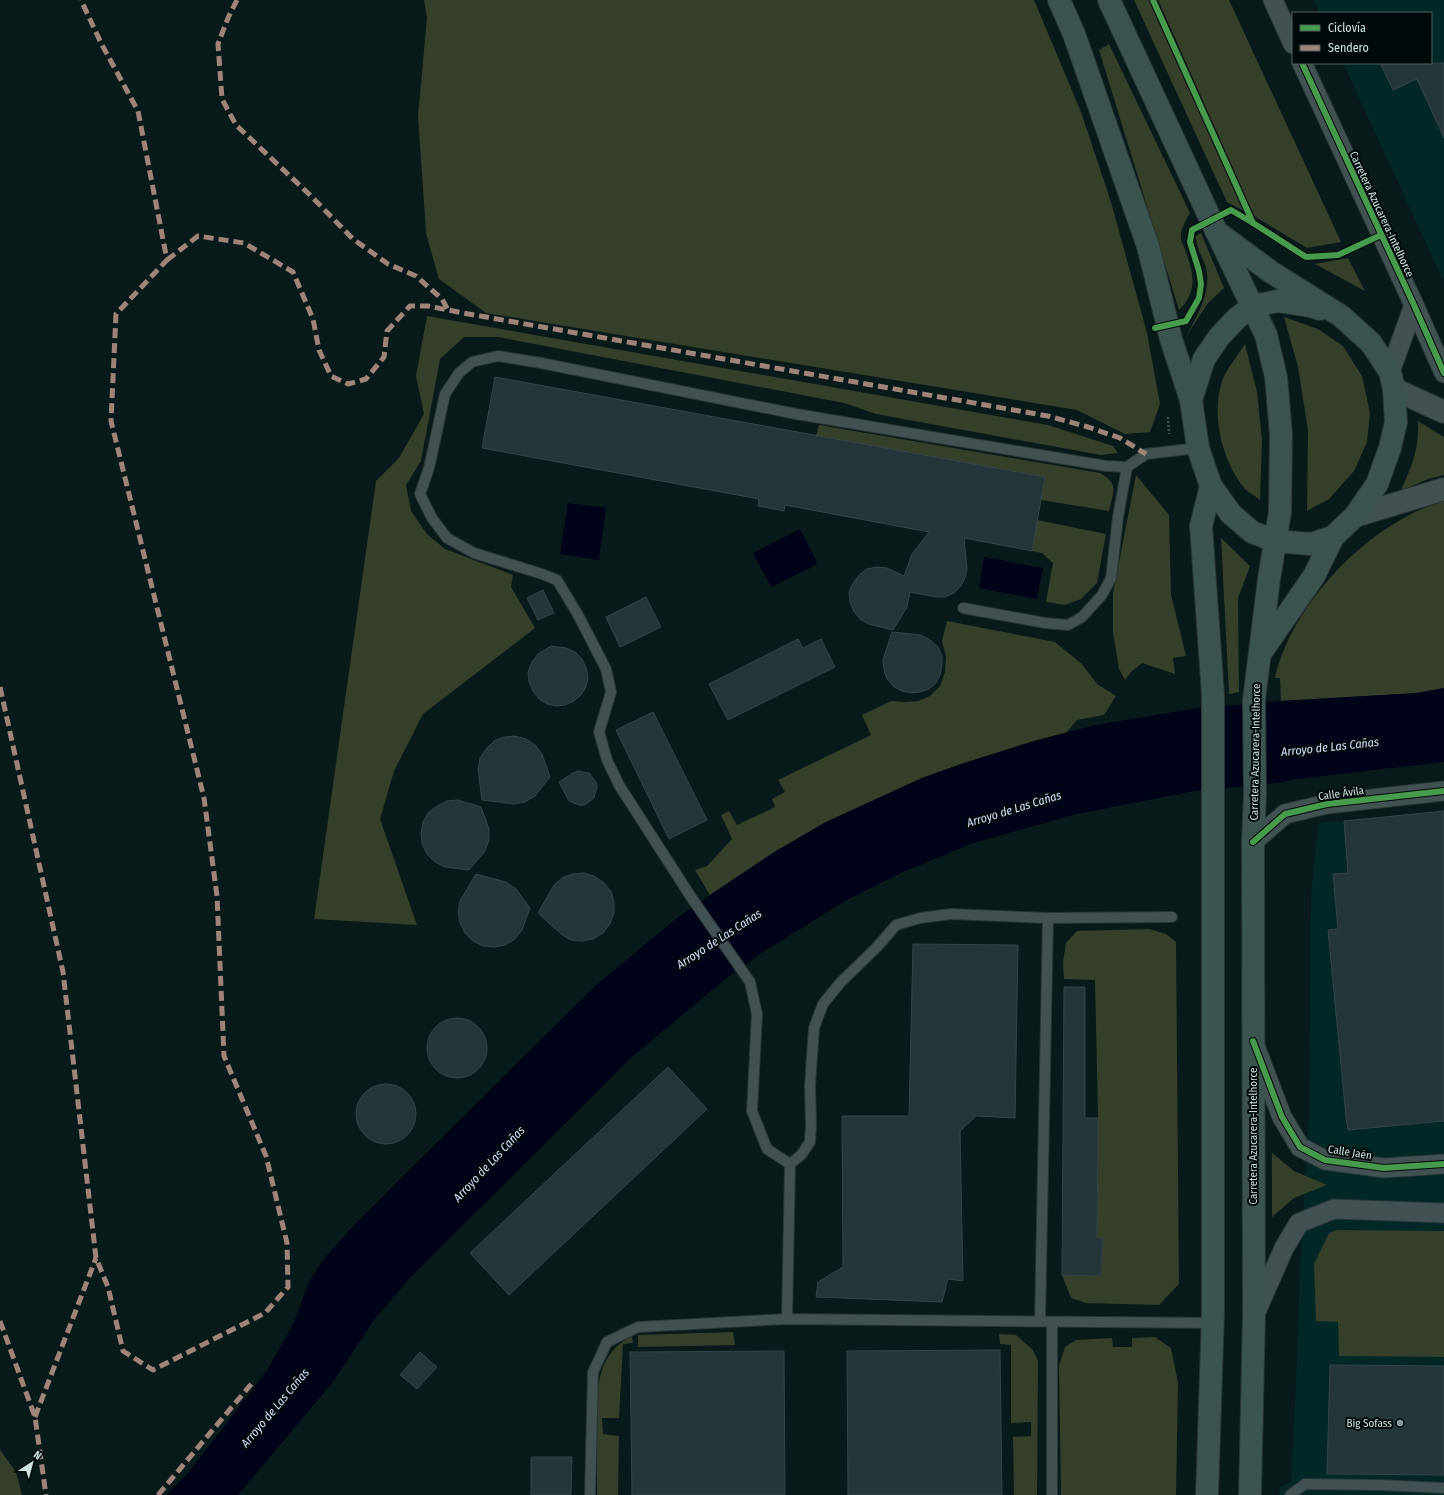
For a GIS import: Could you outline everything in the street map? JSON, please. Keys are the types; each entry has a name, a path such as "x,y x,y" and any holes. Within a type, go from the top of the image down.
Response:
{"main road":[{"path":"1059,0 1074,34 1148,246 1171,339 1191,400 1198,448 1211,486 1231,514 1252,532 1275,541 1311,544 1333,537"},
{"name":"Carretera Azucarera-Intelhorce","path":"1109,0 1217,232 1254,306 1266,335 1274,370 1281,434 1280,512 1254,700 1255,794 1252,842 1254,1315 1250,1495"},
{"path":"1217,232 1270,272 1341,316 1371,343 1392,380 1396,422 1390,448 1377,484 1355,516 1333,537 1314,576 1260,654"},
{"path":"1191,400 1204,359 1208,353 1237,318 1254,306 1278,301 1311,306 1341,316"},
{"path":"1392,380 1444,412"},
{"path":"1207,1495 1213,1323 1213,695 1201,526 1211,486"},
{"path":"1355,516 1444,489"}],"street":[{"path":"1273,0 1292,42"},
{"name":"Carretera Azucarera-Intelhorce","path":"1302,64 1444,373"},
{"path":"1392,380 1414,305"},
{"name":"Calle Ávila","path":"1252,842 1285,814 1327,804 1444,791"},
{"name":"Calle Jaén","path":"1253,1041 1282,1117 1300,1147 1324,1160 1384,1168 1444,1164"},
{"path":"1254,1315 1284,1248 1299,1223 1334,1209 1444,1213"}],"lane":[{"path":"790,1164 768,1149 752,1111 757,1014 750,982 691,897 619,785 607,760 599,732 611,692 606,669 577,613 557,580 474,552 447,538 432,518 420,494 429,468 445,394 459,373 472,362 498,356 541,363 796,414 1106,466 1127,468 1146,454 1198,448"},
{"path":"963,608 1045,623 1068,625 1082,617 1102,595 1111,578 1118,517 1127,468"},
{"path":"787,1319 790,1164 801,1155 810,1142 810,1085 814,1028 823,1004 840,983 877,947 896,925 920,918 951,914 1048,918 1172,917"},
{"path":"1040,1321 1048,918"},
{"path":"590,1495 593,1372 607,1342 638,1327 787,1319 1213,1323"},
{"path":"1052,1322 1052,1495"},
{"path":"1290,1495 1305,1484 1444,1488"}],"shaded area":[{"path":"1314,0 1444,0 1444,282 1343,64 1432,64 1432,12 1320,12"},
{"path":"1444,811 1444,1495 1279,1495 1280,1487 1291,1482 1300,1266 1309,1111 1311,897 1318,823"}],"green space":[{"path":"424,0 1034,0 1081,112 1111,202 1147,333 1160,404 1150,432 1125,434 1077,410 486,313 439,279 426,233 418,116 427,18"},
{"path":"1134,0 1149,0 1244,211 1227,202"},
{"path":"1158,0 1229,0 1341,242 1307,248 1254,216"},
{"path":"1109,44 1190,213 1185,221 1181,238 1191,267 1192,289 1185,303 1179,310 1099,50"},
{"path":"1201,233 1224,288 1208,303 1187,335 1199,311 1207,286 1206,268 1196,241 1196,236"},
{"path":"1348,258 1365,291 1315,264"},
{"path":"427,316 1048,425 1113,446 1118,453 1101,455 876,414 844,403 498,337 464,337 440,359 421,461 406,485 411,511 427,534 445,549 513,575 511,587 535,628 423,714 394,771 380,819 417,925 314,919 376,481 399,458 424,414 416,376"},
{"path":"1284,317 1318,329 1343,346 1362,376 1370,413 1367,442 1354,471 1329,499 1307,511 1308,430 1298,367"},
{"path":"1245,344 1257,392 1262,440 1260,500 1245,489 1237,478 1225,452 1218,423 1219,395 1222,381"},
{"path":"1418,421 1444,437 1444,475 1428,479 1401,491 1416,450"},
{"path":"819,425 1100,473 1110,481 1114,489 1109,511 1041,500 816,436"},
{"path":"1136,475 1169,515 1171,595 1186,656 1173,658 1175,674 1142,663 1131,672 1125,680 1119,669 1113,632 1113,593"},
{"path":"1444,501 1444,688 1417,693 1281,701 1280,678 1275,678 1284,650 1298,622 1316,595 1338,569 1362,546 1389,527 1416,512"},
{"path":"1037,520 1106,534 1097,583 1081,599 1065,605 1046,602 1053,563 1042,553 1032,551"},
{"path":"1221,538 1250,566 1238,598 1239,692 1229,694"},
{"path":"947,621 1055,642 1082,664 1097,684 1116,696 1104,715 1077,720 1066,733 964,763 922,778 826,822 776,851 710,895 695,870 707,866 732,839 721,815 729,811 737,825 775,807 772,799 785,792 778,780 871,735 862,715 891,701 918,701 930,696 940,686 945,672 946,657 942,641"},
{"path":"1149,929 1166,934 1176,942 1179,1284 1159,1305 1086,1303 1071,1298 1062,1275 1101,1276 1103,1238 1063,1237 1097,1216 1098,1118 1095,980 1064,979 1063,962 1066,943 1077,931"},
{"path":"1272,1153 1294,1171 1327,1185 1294,1198 1272,1217"},
{"path":"1337,1230 1444,1231 1444,1357 1339,1356 1338,1322 1316,1321 1314,1264 1329,1233"},
{"path":"733,1332 735,1345 638,1347 638,1335"},
{"path":"999,1334 1016,1335 1033,1350 1038,1361 1037,1495 1014,1495 1013,1437 1031,1436 1031,1422 1011,1423 1011,1345 1000,1344"},
{"path":"632,1336 633,1343 623,1344 619,1418 602,1418 603,1434 619,1436 618,1495 597,1495 597,1403 600,1377 610,1354 619,1344"},
{"path":"1155,1337 1171,1348 1178,1383 1176,1495 1061,1495 1059,1366 1065,1347 1076,1340 1112,1338 1113,1347 1132,1347 1132,1338"},
{"path":"0,1450 16,1472 22,1495 0,1495"}],"water":[{"path":"568,503 606,508 599,560 560,554"},
{"path":"800,529 818,564 771,587 753,553"},
{"path":"984,557 1043,568 1037,599 979,588"},
{"name":"Arroyo de Las Cañas","path":"1444,688 1444,762 1297,779 1277,783 1195,791 1077,814 973,843 901,873 845,901 763,952 728,977 632,1057 409,1279 374,1320 333,1382 238,1495 166,1495 189,1472 268,1369 295,1320 309,1281 323,1260 353,1226 595,986 677,918 776,851 826,822 922,778 1037,740 1096,725 1192,709 1281,701 1417,693"}],"building":[{"path":"1444,63 1444,138 1417,79 1393,90 1380,64"},
{"path":"495,377 1045,477 1032,551 964,538 967,569 961,586 954,593 945,597 936,597 910,592 907,607 893,630 868,624 860,619 854,612 850,602 849,592 853,583 859,575 867,569 877,567 887,568 904,576 912,554 929,532 785,505 784,511 758,506 759,499 482,448"},
{"path":"543,590 554,613 538,620 527,598"},
{"path":"646,597 661,627 620,647 606,617"},
{"path":"892,632 921,635 938,647 942,656 940,675 936,683 929,689 911,693 902,691 894,687 887,679 883,660"},
{"path":"798,639 803,648 821,639 835,667 728,720 709,684"},
{"path":"551,646 566,648 575,652 582,659 586,668 588,678 586,687 581,695 574,701 565,705 556,706 547,704 539,699 529,682 528,672 532,662 538,654"},
{"path":"653,712 707,820 669,839 616,730"},
{"path":"515,736 526,739 535,745 542,754 550,777 535,796 525,802 514,804 482,800 478,769 480,758 494,741 504,737"},
{"path":"578,771 589,773 596,782 597,787 594,798 585,805 579,805 569,801 559,782"},
{"path":"458,800 481,807 489,829 489,840 485,851 469,870 445,867 435,862 427,854 422,844 421,833 423,822 428,813 447,801"},
{"path":"1444,811 1444,1121 1348,1130 1328,930 1338,929 1333,874 1348,873 1344,821"},
{"path":"584,873 594,876 603,882 611,891 614,902 614,913 610,924 603,933 593,939 582,941 571,940 561,934 538,913 554,885 562,878 572,874"},
{"path":"476,874 506,882 516,889 530,908 522,930 515,939 505,945 494,947 483,946 473,941 465,933 460,923 458,912 460,901"},
{"path":"913,944 1018,945 1015,1118 976,1116 960,1131 963,1281 948,1279 942,1302 816,1297 818,1282 843,1267 842,1116 909,1116"},
{"path":"1064,987 1085,987 1085,1118 1098,1118 1097,1238 1103,1238 1101,1276 1062,1275"},
{"path":"457,1018 473,1023 478,1027 482,1032 487,1048 482,1064 478,1069 473,1073 457,1078 441,1073 436,1069 432,1064 427,1048 432,1032 436,1027 441,1023"},
{"path":"668,1067 707,1109 509,1295 470,1253"},
{"path":"386,1084 402,1089 407,1093 411,1098 416,1114 411,1130 407,1135 402,1139 386,1144 370,1139 365,1135 361,1130 356,1114 361,1098 365,1093 370,1089"},
{"path":"1000,1350 1002,1495 848,1495 847,1351"},
{"path":"784,1351 785,1495 632,1495 630,1352"},
{"path":"420,1352 437,1367 417,1389 400,1375"},
{"path":"1330,1365 1444,1366 1444,1475 1327,1474"},
{"path":"531,1457 572,1457 571,1495 531,1495"}],"marked path":[{"path":"0,687 63,972 96,1258 108,1287 123,1351 153,1370 265,1313 288,1287 287,1243 266,1156 224,1056 217,896 204,798 111,421 116,314 167,260 138,111 101,43 81,0"},
{"path":"237,0 218,44 222,99 236,125 310,195 353,239 388,264 416,276 442,299 448,310"},
{"path":"167,260 198,236 244,243 293,272 313,319 319,350 331,376 348,384 366,379 384,357 387,331 410,306 428,306 1048,416 1120,438 1146,454"},
{"path":"35,1417 96,1258"},
{"path":"0,1321 35,1417 46,1495"},
{"path":"158,1495 253,1382"}],"cycle path":[{"path":"1153,0 1253,223 1306,257 1338,255 1381,235"},
{"path":"1302,64 1444,373"},
{"path":"1155,328 1186,321 1199,298 1201,284 1199,271 1190,242 1192,230 1231,210 1253,223"},
{"path":"1253,842 1285,814 1327,804 1444,791"},
{"path":"1253,1041 1282,1117 1300,1147 1325,1160 1384,1168 1444,1164"}],"place":[{"name":"Big Sofass","path":"1400,1423"}]}
